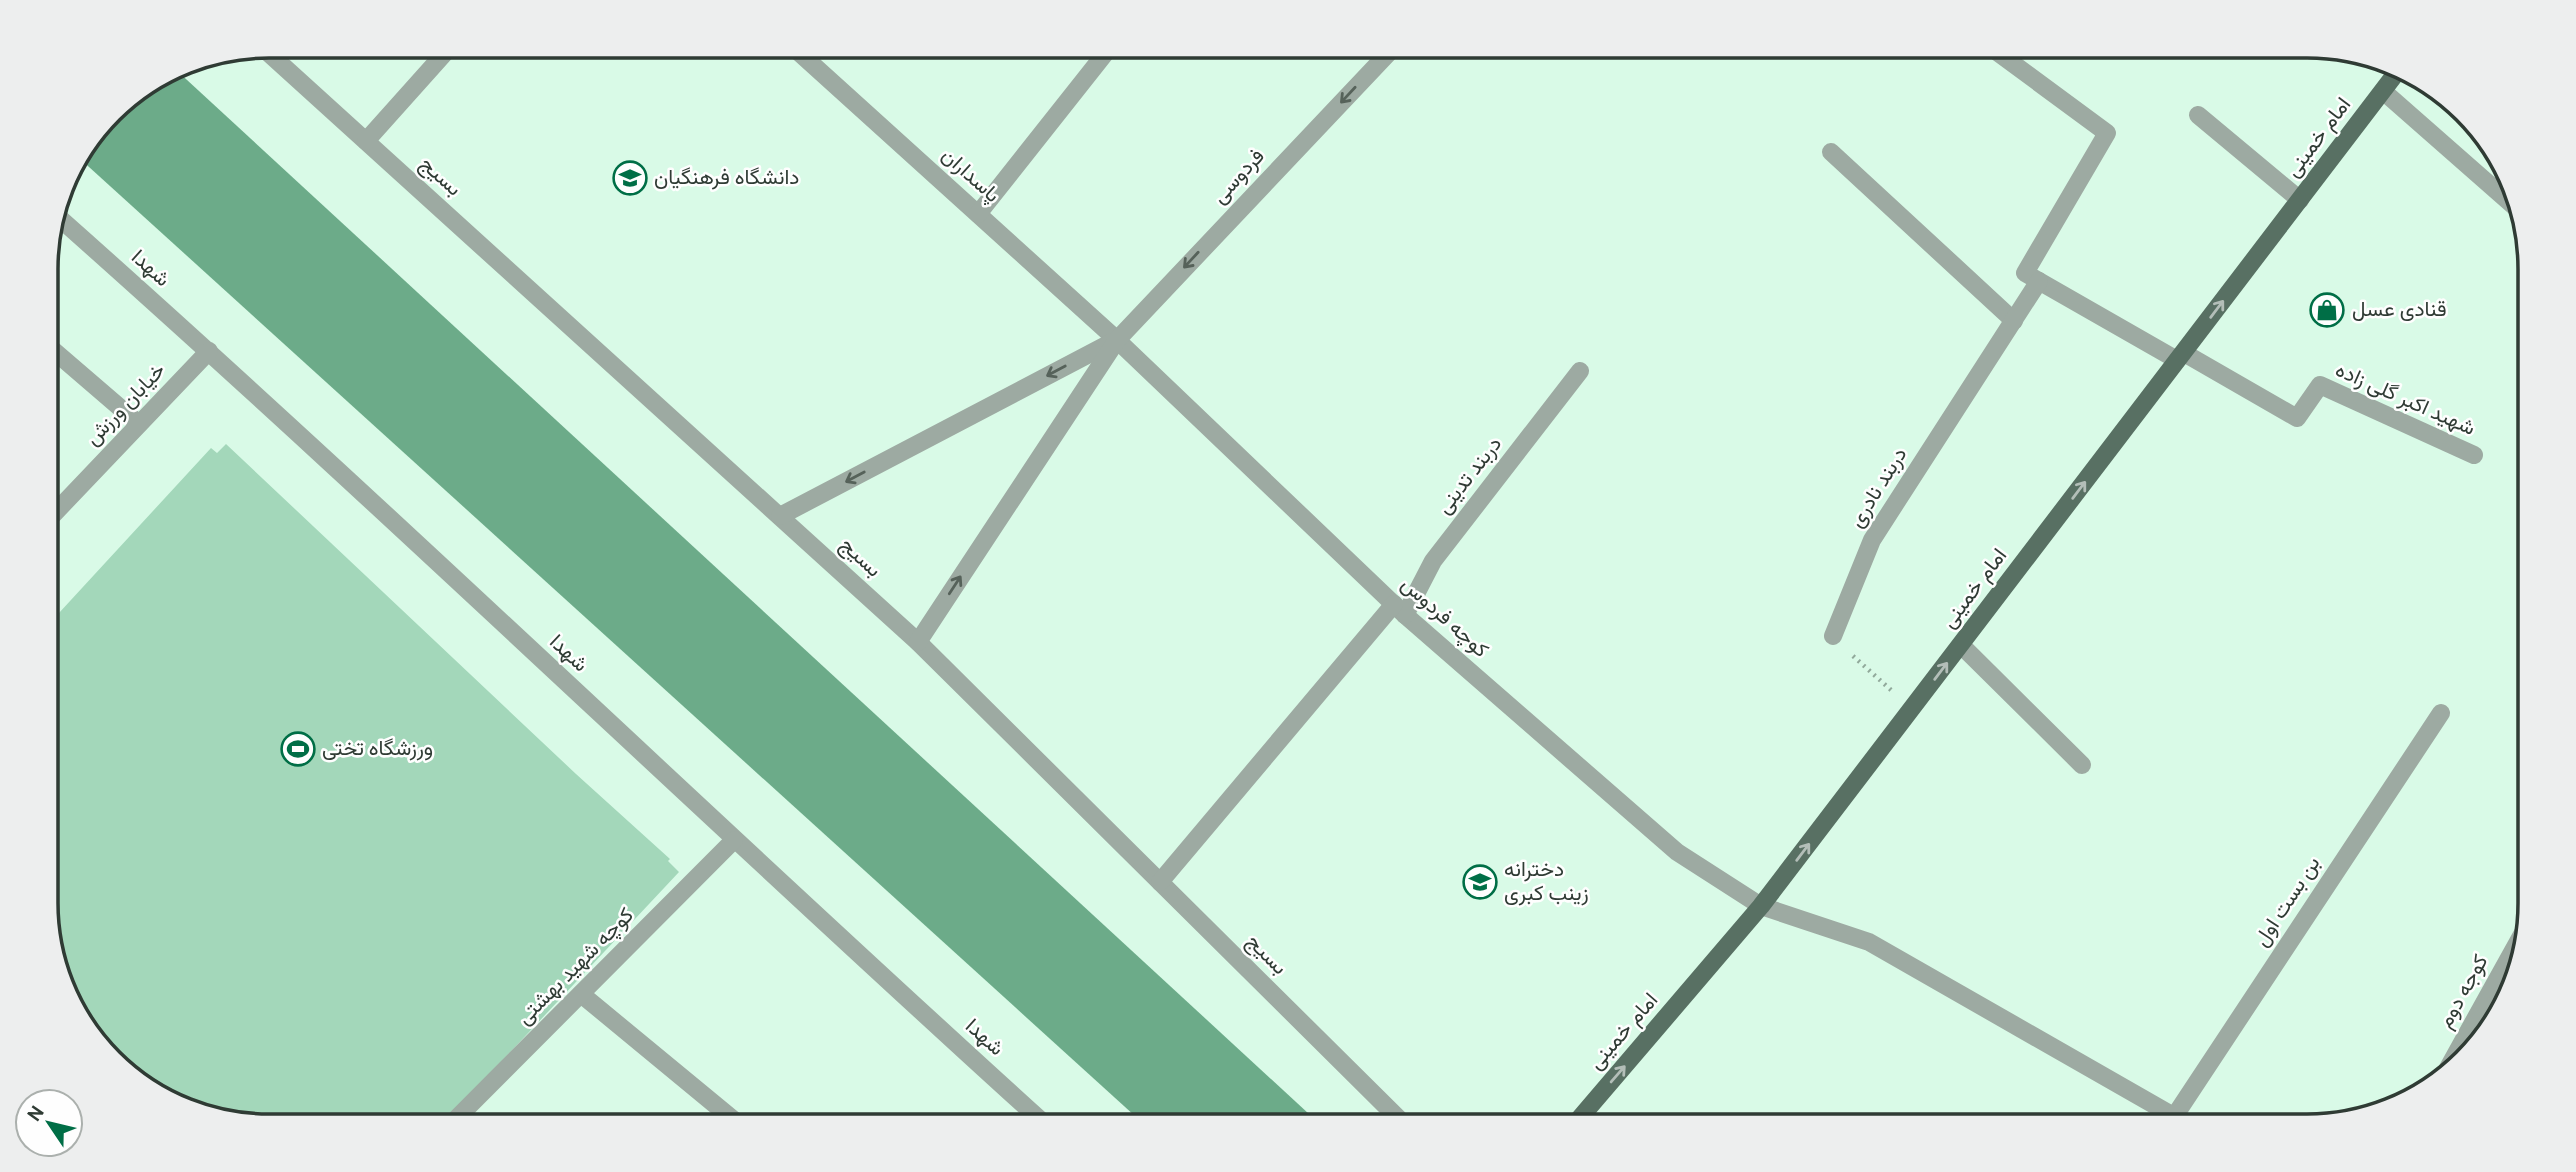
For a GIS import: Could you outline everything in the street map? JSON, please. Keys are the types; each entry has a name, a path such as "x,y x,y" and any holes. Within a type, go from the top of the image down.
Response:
{"main road":[{"name":"امام خمینی","path":"1583,1114 1762,906 2394,77"}],"street":[{"name":"بسیج","path":"273,58 918,642 1394,1114"},
{"path":"366,141 440,58"},
{"name":"پاسداران","path":"805,58 1117,340"},
{"path":"978,214 1102,58"},
{"name":"فردوسی","path":"1117,340 1384,58"},
{"path":"2005,58 2107,133 2025,272 2180,357"},
{"path":"2383,91 2506,199"},
{"path":"2199,115 2300,200"},
{"path":"1831,152 2014,321"},
{"name":"شهدا","path":"64,222 209,351 1033,1114"},
{"name":"دربند نادری","path":"1833,636 1872,540 2039,281"},
{"path":"780,516 1117,340"},
{"path":"918,642 1117,340"},
{"name":"کوچه فردوس","path":"1117,340 1399,609 1677,852 1762,906 1869,942 2170,1114"},
{"name":"خیابان ورزش","path":"58,509 209,351"},
{"path":"58,354 139,424"},
{"name":"شهید اکبر گلی زاده","path":"2180,357 2297,418 2320,385 2474,455"},
{"name":"دربند تدینی","path":"1160,882 1399,609 1580,371"},
{"path":"1961,645 2082,765"},
{"name":"بن بست اول","path":"2175,1114 2441,713"},
{"name":"کوچه شهید بهشتی","path":"461,1114 734,840"},
{"name":"کوجه دوم","path":"2458,1050 2512,952"},
{"path":"581,995 726,1114"}],"path":[{"path":"1833,636 1866,669 1913,707"}],"shaded area":[{"path":"183,76 1309,1114 1133,1114 86,164 101,140 120,120 152,93"},
{"name":"ورزشگاه تختی","path":"226,444 670,859 668,861 679,872 452,1114 269,1114 228,1110 201,1103 163,1086 140,1071 101,1032 74,984 65,958 58,903 58,614 211,448 217,453"}],"place":[{"name":"دانشگاه فرهنگیان","path":"630,178"},
{"name":"قنادی عسل","path":"2327,310"},
{"name":"ورزشگاه تختی","path":"298,749"},
{"name":"دخترانه زینب کبری","path":"1480,882"}]}
